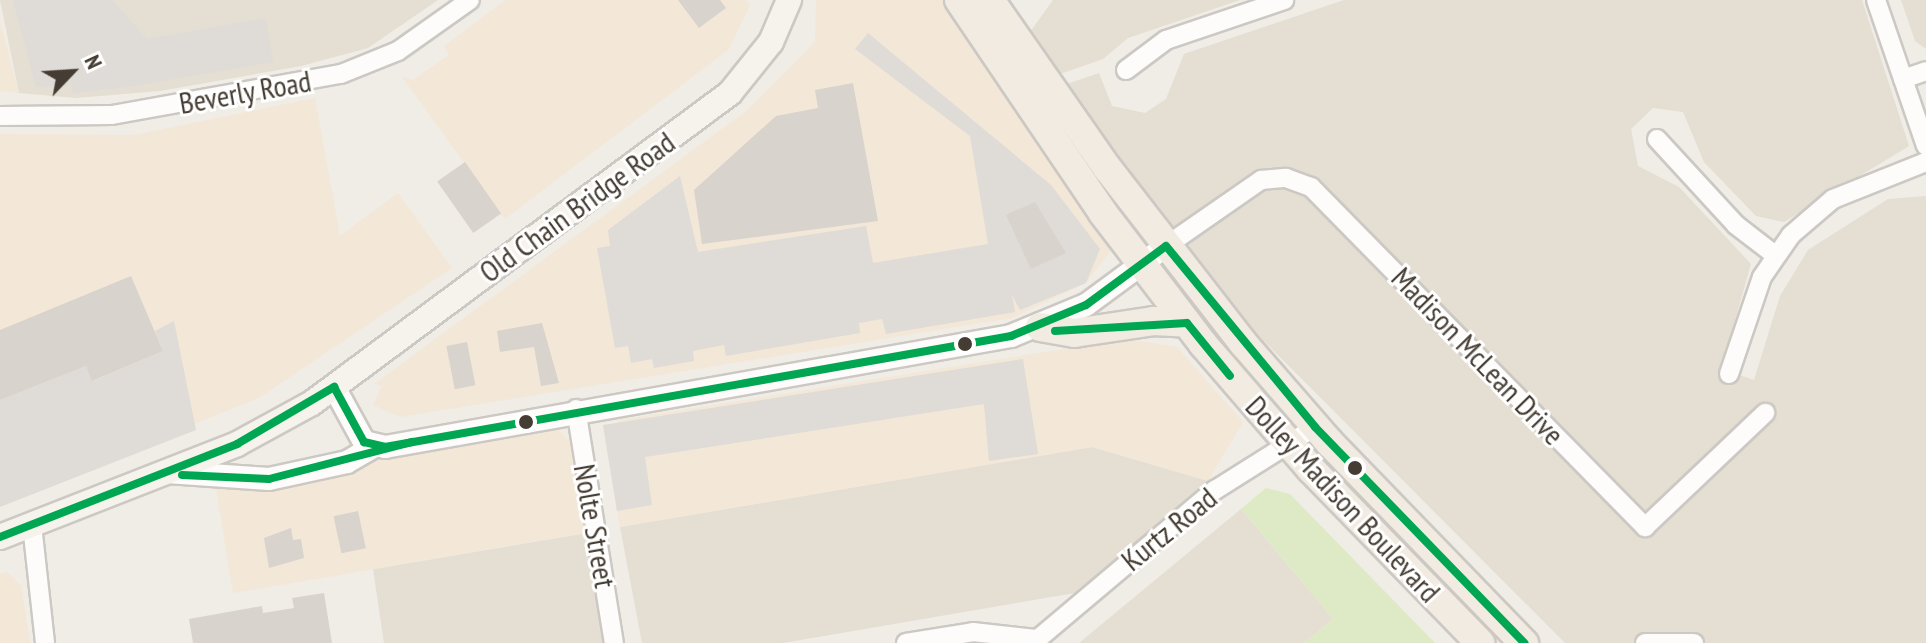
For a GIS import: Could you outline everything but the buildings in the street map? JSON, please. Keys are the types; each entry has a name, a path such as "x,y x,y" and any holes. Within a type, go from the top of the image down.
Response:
{"main road":[{"name":"Old Chain Bridge Road","path":"0,537 259,433 334,387 730,93 765,51 785,2"},
{"name":"Dolley Madison Boulevard","path":"983,5 1166,246 1315,427 1524,643"},
{"name":"Dolley Madison Boulevard","path":"983,5 1142,265 1187,323 1288,443 1480,643"},
{"path":"1040,327 1074,333 1153,321 1187,323"}],"street":[{"name":"Beverly Road","path":"0,116 112,115 341,74 398,51 470,0"},
{"path":"1126,70 1166,40 1284,0"},
{"path":"1876,0 1926,146"},
{"path":"1903,79 1926,71"},
{"path":"1657,139 1736,225 1775,255"},
{"path":"1729,374 1775,255 1833,199 1926,162"},
{"name":"Madison McLean Drive","path":"1166,246 1261,180 1286,178 1311,187 1645,527 1765,413"},
{"path":"167,472 228,481 276,477 347,462 373,447 1040,327 1086,305 1166,246"},
{"path":"334,387 373,447"},
{"name":"Nolte Street","path":"576,409 614,643"},
{"name":"Kurtz Road","path":"1034,641 1215,490 1315,427"},
{"path":"32,525 45,643"},
{"path":"906,643 973,632 1034,641"},
{"path":"1645,643 1694,643"}],"shaded area":[{"path":"0,0 438,0 368,48 301,66 160,91 76,98 19,93"},
{"path":"13,0 112,0 147,39 266,18 273,62 73,93 70,79 66,85 36,87"},
{"path":"506,0 746,0 750,5 729,49 505,219 402,77 413,80 449,55 444,46"},
{"path":"816,0 946,0 1112,249 1086,283 1012,318 400,417 373,405 382,386 374,384 745,112 815,42"},
{"path":"1053,0 1240,0 1128,38 1103,59 1057,75 1030,32"},
{"path":"1344,0 1862,0 1909,146 1784,222 1756,216 1704,162 1683,112 1653,108 1631,129 1638,166 1679,187 1751,264 1721,369 1754,380 1780,296 1808,250 1888,199 1926,196 1926,643 1565,643 1242,319 1064,85 1099,73 1112,106 1145,113 1166,99 1184,54"},
{"path":"1901,0 1926,0 1926,49 1915,41"},
{"path":"0,22 19,93 0,91"},
{"path":"868,33 1051,185 1100,249 1086,283 1020,310 1012,295 1015,312 886,334 882,319 859,323 860,333 726,356 724,345 693,351 694,361 654,368 652,359 631,363 628,346 615,348 597,248 610,246 608,230 680,176 698,252 866,226 873,263 988,244 970,136 855,49"},
{"path":"315,98 340,236 398,193 452,268 260,397 0,504 0,134 134,135"},
{"path":"174,321 196,430 0,507 0,400 86,366 93,381 163,351 155,331"},
{"path":"1126,339 1177,347 1243,422 1208,481 1092,447 620,527 605,440 620,420"},
{"path":"1023,359 1038,454 989,461 984,404 645,457 652,505 617,511 603,425"},
{"path":"558,430 573,444 587,533 233,593 216,488"},
{"path":"1092,447 1208,481 1075,593 783,643 642,643 620,527"},
{"path":"1241,509 1333,619 1304,643 1079,643"},
{"path":"587,533 603,643 384,643 373,569"},
{"path":"7,572 21,585 30,643 0,643 0,574"}],"green space":[{"path":"1266,488 1290,494 1435,643 1304,643 1333,619 1241,509"}],"transit line":[{"path":"0,537 237,444 334,387 364,442 385,447 1011,336 1086,305 1166,246 1315,427 1524,643"},
{"path":"1055,331 1187,323 1230,376"},
{"path":"182,475 269,479 412,442"}]}
